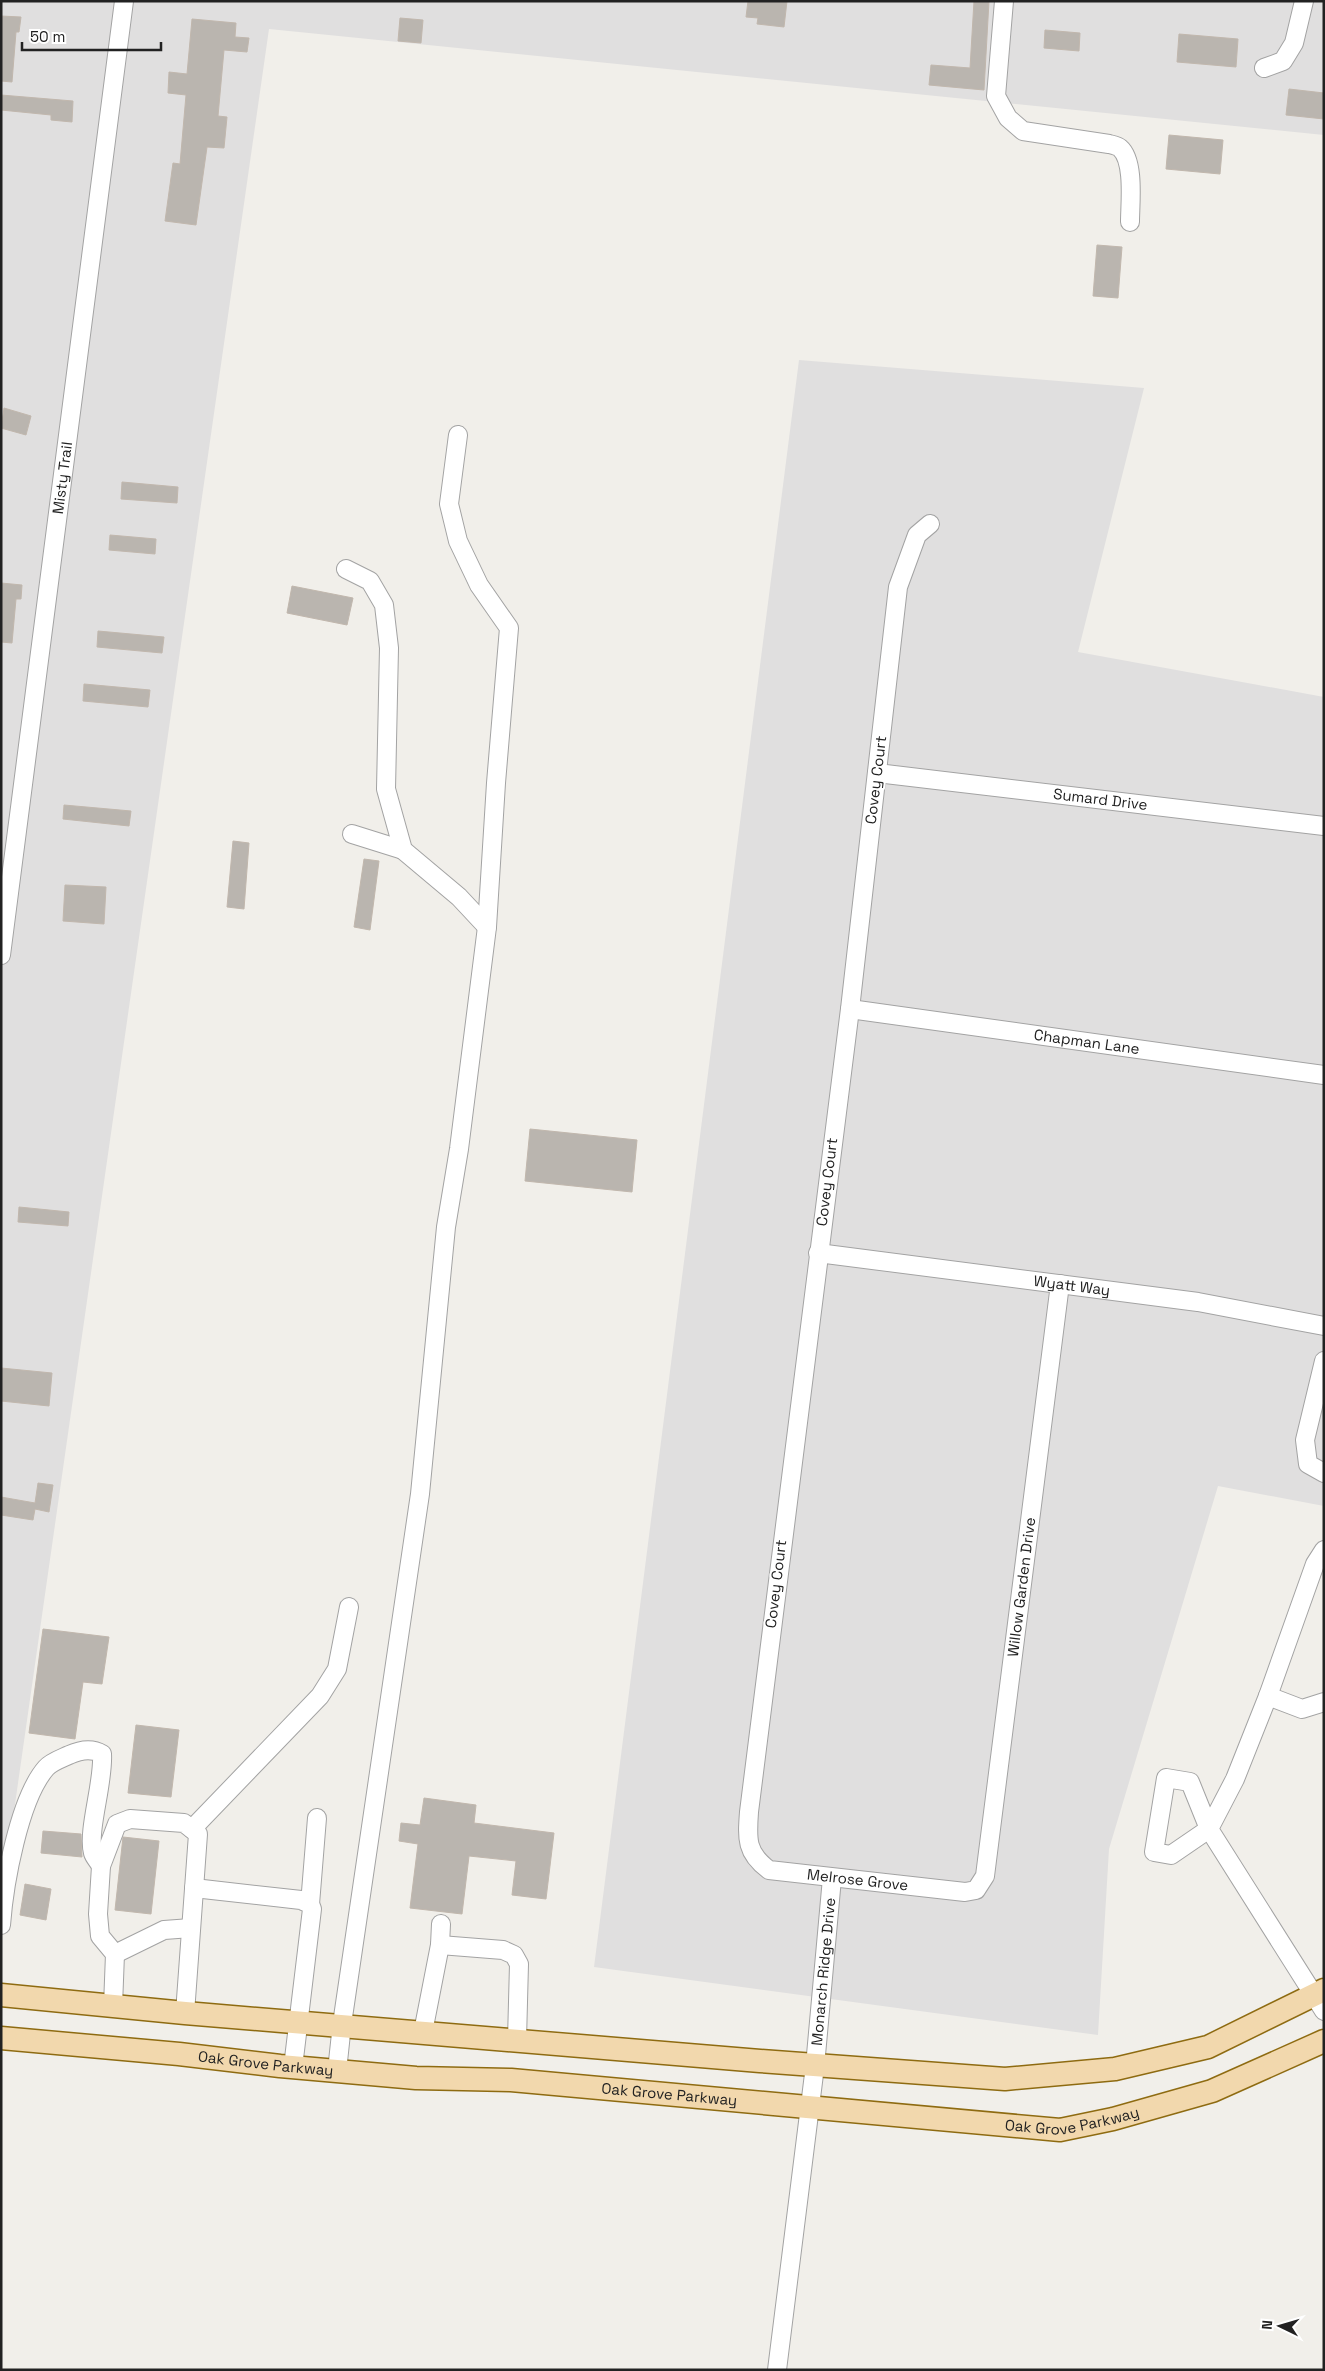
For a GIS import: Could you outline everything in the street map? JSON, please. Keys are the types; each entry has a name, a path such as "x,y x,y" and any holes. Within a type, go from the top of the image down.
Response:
{"main road":[{"path":"1,1995 185,2013 342,2024 815,2066 1005,2079 1115,2069 1208,2047 1321,1999"},
{"name":"Oak Grove Parkway","path":"1,2038 170,2053 293,2068 416,2078 511,2080 1060,2130 1113,2119 1212,2091 1324,2041"}],"street":[{"name":"Misty Trail","path":"1,955 124,1"},
{"path":"1004,1 996,96 1008,118 1023,131 1110,144 1120,148 1126,158 1130,173 1130,222"},
{"path":"1264,68 1283,61 1294,43 1304,1"},
{"path":"337,2071 342,2024 420,1494 446,1227 459,1148 487,927 496,783 509,628 479,585 458,541 449,504 458,435"},
{"name":"Covey Court","path":"749,1848 749,1812 850,1009 898,587 917,535 930,524"},
{"path":"346,569 370,581 384,605 389,648 386,789 403,850"},
{"name":"Sumard Drive","path":"877,773 1324,826"},
{"path":"352,834 403,850 458,897 487,927"},
{"name":"Chapman Lane","path":"850,1009 1324,1075"},
{"name":"Wyatt Way","path":"818,1253 1198,1302 1324,1326"},
{"name":"Willow Garden Drive","path":"976,1890 985,1876 989,1849 1060,1284"},
{"path":"1324,1360 1305,1440 1308,1464 1324,1473"},
{"path":"1321,1999 1209,1829 1236,1779 1315,1564 1324,1550"},
{"path":"192,1830 320,1696 337,1669 350,1607"},
{"path":"1268,1696 1302,1709 1324,1702"},
{"path":"1,1925 6,1879 22,1817 34,1788 47,1766 78,1751 96,1750 102,1754 103,1768 93,1833 93,1853 101,1866"},
{"path":"293,2068 312,1909 310,1904 317,1818"},
{"path":"113,2006 115,1954 100,1936 98,1914 101,1866 117,1824 130,1819 184,1823 198,1834 185,2013"},
{"name":"Melrose Grove","path":"749,1848 758,1862 769,1870 965,1892 976,1890"},
{"name":"Monarch Ridge Drive","path":"777,2370 815,2066 832,1878"},
{"path":"194,1888 301,1900 310,1904"},
{"path":"423,2032 440,1945 441,1924"},
{"path":"115,1954 164,1930 190,1928"},
{"path":"440,1945 503,1950 514,1955 518,1964 517,2040"}],"shaded area":[{"path":"1,1 1324,1 1324,135 269,29 1,1902"},
{"path":"799,360 1144,388 1078,652 1324,697 1324,1506 1218,1486 1109,1849 1098,2035 594,1967"}],"building":[{"path":"748,1 787,1 784,27 757,24 758,18 746,17"},
{"path":"974,1 989,1 984,90 929,85 931,65 970,68"},
{"path":"1,16 21,17 19,32 16,32 12,82 1,81"},
{"path":"400,18 423,20 421,43 398,41"},
{"path":"192,19 236,23 235,37 249,38 247,52 224,50 218,116 227,117 224,148 207,147 196,225 165,221 173,163 180,164 186,95 168,93 169,72 187,74"},
{"path":"1045,30 1080,33 1079,51 1044,48"},
{"path":"1179,34 1238,39 1236,67 1177,62"},
{"path":"1289,89 1324,93 1324,119 1286,115"},
{"path":"1,95 73,101 72,122 51,120 51,115 1,110"},
{"path":"1169,135 1223,140 1220,174 1166,169"},
{"path":"1097,245 1122,247 1118,298 1093,296"},
{"path":"4,408 31,416 26,435 1,428"},
{"path":"122,482 178,487 177,503 121,499"},
{"path":"110,535 156,539 155,554 109,550"},
{"path":"1,583 22,585 21,599 16,599 12,643 1,642"},
{"path":"292,586 353,598 347,625 287,613"},
{"path":"98,631 164,637 162,653 97,647"},
{"path":"84,684 150,690 148,707 83,701"},
{"path":"64,805 131,811 129,826 63,819"},
{"path":"233,841 249,843 244,909 227,907"},
{"path":"364,859 379,861 370,930 354,927"},
{"path":"65,885 106,887 104,924 63,921"},
{"path":"530,1129 637,1140 632,1192 525,1181"},
{"path":"19,1207 69,1212 68,1226 18,1222"},
{"path":"1,1368 52,1373 49,1406 1,1401"},
{"path":"38,1483 53,1485 49,1512 35,1509 33,1520 1,1515 1,1497 35,1503"},
{"path":"43,1629 109,1637 102,1684 83,1682 75,1739 29,1733"},
{"path":"136,1725 179,1730 171,1797 128,1793"},
{"path":"424,1798 476,1805 474,1823 554,1833 546,1899 512,1895 516,1861 469,1856 462,1914 410,1908 418,1844 399,1841 401,1823 420,1825"},
{"path":"43,1831 81,1834 82,1857 41,1853"},
{"path":"123,1837 159,1841 151,1914 115,1910"},
{"path":"25,1884 51,1889 46,1920 20,1915"}]}
